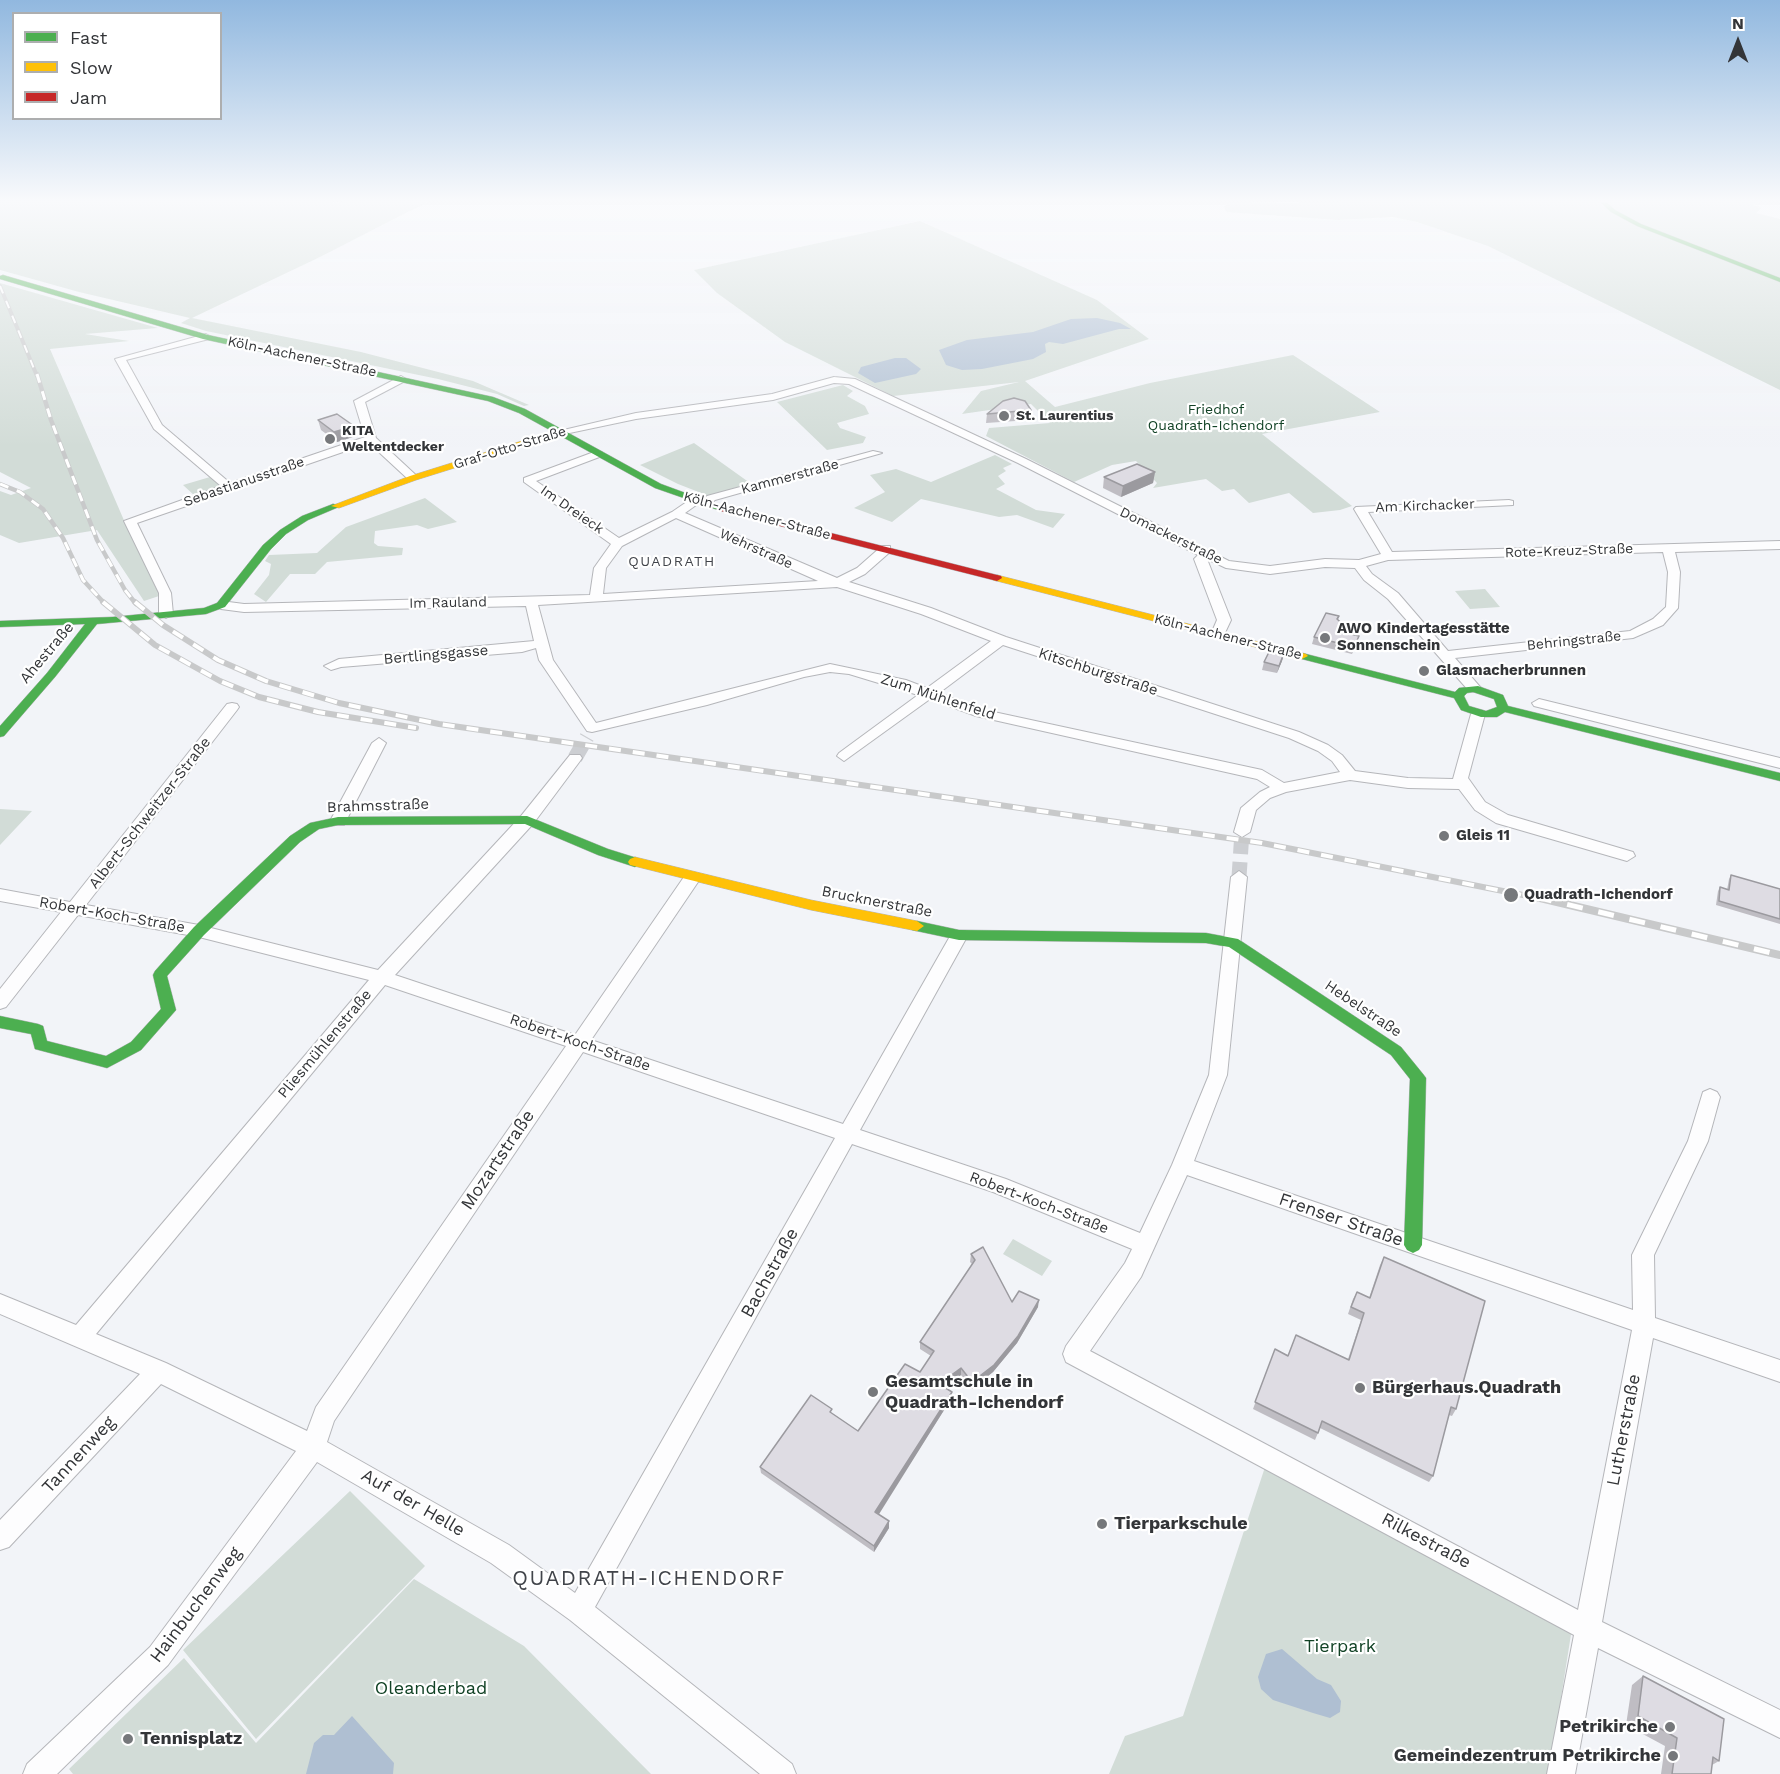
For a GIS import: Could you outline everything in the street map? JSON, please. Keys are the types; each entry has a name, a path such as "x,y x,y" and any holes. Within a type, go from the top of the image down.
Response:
{"main road":[{"name":"Köln-Aachener-Straße","path":"19,282 206,337 490,399 522,411 658,486 700,502 1458,696"},
{"name":"Graf-Otto-Straße","path":"221,605 267,548 283,532 305,518 413,478 560,432"},
{"name":"Im Rauland","path":"0,624 94,620 206,611 221,605"},
{"name":"Ahestraße","path":"0,733 94,620"},
{"path":"1474,688 1499,697 1503,708 1497,713 1478,714 1460,704 1458,696 1463,690 1474,688"},
{"path":"1503,708 1780,777"},
{"name":"Brahmsstraße","path":"0,1022 38,1030 40,1045 107,1062 136,1046 169,1010 160,975 199,931 295,839 315,826 338,821 527,820"},
{"name":"Brucknerstraße","path":"527,820 603,852 692,878 959,935 1206,938 1233,943"},
{"name":"Hebelstraße","path":"1233,943 1396,1051 1418,1078 1413,1245"}],"street":[{"path":"206,337 120,359 158,427 228,487"},
{"path":"402,379 359,401 371,439 413,478"},
{"name":"Graf-Otto-Straße","path":"560,432 636,416 773,397 841,380"},
{"name":"Domackerstraße","path":"841,380 851,381 1022,461 1234,566 1261,570 1335,562 1359,564"},
{"name":"Sebastianusstraße","path":"166,614 165,594 130,521 371,439"},
{"name":"Kammerstraße","path":"596,598 600,568 618,543 711,498 877,453"},
{"name":"Im Dreieck","path":"598,454 528,480 618,543"},
{"name":"Am Kirchacker","path":"1389,556 1360,509 1509,503"},
{"name":"Wehrstraße","path":"676,514 820,577 837,582"},
{"name":"Rote-Kreuz-Straße","path":"1359,564 1389,556 1780,545"},
{"name":"Im Rauland","path":"221,605 244,608 531,602 837,582 861,571 886,549"},
{"name":"Behringstraße","path":"1444,655 1587,641 1633,634 1658,622 1672,608 1674,572 1668,549"},
{"path":"1206,554 1200,558 1224,620 1218,634"},
{"path":"1359,564 1368,577 1393,596 1474,688"},
{"name":"Kitschburgstraße","path":"837,582 926,611 1001,640 1294,735 1323,748 1337,758 1350,775"},
{"path":"531,602 542,643"},
{"path":"844,756 931,694 1001,640"},
{"name":"Bertlingsgasse","path":"331,666 339,663 522,648 542,643"},
{"name":"Zum Mühlenfeld","path":"542,643 546,660 590,732 802,673 830,668 849,670 901,683 976,712 1262,775 1282,788"},
{"path":"1539,703 1780,763"},
{"name":"Albert-Schweitzer-Straße","path":"0,1002 232,707"},
{"path":"1478,714 1461,773 1462,784 1480,806 1502,819 1627,856"},
{"path":"1592,730 1606,720"},
{"path":"338,821 379,743"},
{"name":"Pliesmühlenstraße","path":"81,1336 382,976 527,820 575,758"},
{"path":"1242,832 1249,808 1264,795 1282,788 1350,775 1408,783 1462,784"},
{"path":"1145,1245 1182,1165 1218,1075 1239,877"},
{"name":"Mozartstraße","path":"314,1447 324,1415 692,878"},
{"name":"Robert-Koch-Straße","path":"0,895 77,907 199,931 382,976 999,1185 1145,1245"},
{"name":"Bachstraße","path":"579,1611 959,935"},
{"name":"Lutherstraße","path":"1561,1774 1586,1628 1644,1325 1643,1255 1698,1142 1710,1097"},
{"name":"Frenser Straße","path":"1182,1165 1780,1371"},
{"name":"Rilkestraße","path":"1145,1245 1133,1270 1074,1354 1586,1628 1780,1724"},
{"name":"Auf der Helle","path":"0,1304 81,1336 158,1371 314,1447 500,1554 579,1611 782,1774"},
{"name":"Tannenweg","path":"0,1538 158,1371"},
{"name":"Hainbuchenweg","path":"37,1774 159,1656 314,1447"}],"green space":[{"path":"42,282 268,282 192,318 361,352 473,381 529,405 524,406 497,394 438,379 206,331 181,323 190,318"},
{"name":"Friedhof Quadrath-Ichendorf","path":"706,282 1056,282 1097,300 1149,339 1025,381 1055,407 1150,383 1293,355 1380,412 1262,434 1352,506 1340,510 1313,513 1289,493 1249,503 1234,489 1222,491 1206,479 1153,488 1157,483 1136,461 1112,465 1074,482 986,436 989,428 1050,423 1031,404 962,414 981,391 1019,382 893,396 785,342 717,293"},
{"path":"1561,282 1780,282 1780,390"},
{"path":"0,283 158,328 85,334 129,341 50,349 126,525 162,595 144,601 97,530 19,543 0,535 0,491 11,495 31,488 0,472"},
{"path":"843,385 853,391 847,396 865,406 869,414 837,423 840,428 866,437 863,443 827,450 777,402"},
{"path":"694,443 750,483 709,496 640,465"},
{"path":"995,455 1012,464 1003,468 1006,471 998,476 1005,484 996,489 1036,510 1065,514 1053,528 1017,515 999,517 921,499 892,522 854,508 885,492 870,475 896,469 931,482"},
{"path":"210,477 223,487 195,496 183,485"},
{"path":"425,498 457,522 428,529 417,525 375,531 374,543 378,546 403,548 402,555 327,562 315,574 290,574 266,602 254,594 269,575 271,564 265,561 269,555 317,553 346,527"},
{"path":"1485,589 1500,607 1470,609 1455,591"},
{"path":"0,809 32,811 0,845"},
{"path":"1013,1239 1052,1261 1042,1276 1003,1254"},
{"name":"Tierpark","path":"1266,1464 1572,1628 1549,1774 1109,1774 1125,1736 1183,1716"},
{"path":"350,1491 425,1566 256,1739 183,1650"},
{"name":"Oleanderbad","path":"414,1579 524,1646 651,1774 73,1774 69,1769 184,1658 256,1743"}],"water":[{"path":"1097,318 1120,323 1131,329 1119,329 1063,344 1049,342 1045,344 1046,352 1033,359 982,369 962,370 946,365 939,350 967,340 1033,332 1071,319"},
{"path":"895,358 906,358 921,369 916,374 875,383 858,373 861,367"},
{"path":"1282,1649 1317,1679 1331,1685 1341,1701 1340,1712 1330,1718 1273,1700 1261,1689 1258,1677 1266,1654"},
{"path":"352,1716 394,1763 393,1774 306,1774 314,1743 323,1735 334,1735"}],"building":[{"path":"1014,398 1025,401 1031,410 987,414 1003,401"},
{"path":"337,414 354,426 334,432 318,420"},
{"path":"1137,464 1155,472 1123,486 1104,477"},
{"path":"1326,613 1339,616 1337,619 1346,627 1347,633 1359,636 1354,647 1314,637"},
{"path":"1270,650 1284,653 1279,666 1264,662"},
{"path":"1731,875 1780,889 1780,919 1719,901 1720,887 1729,890"},
{"path":"983,1247 1012,1302 1019,1291 1039,1300 1018,1336 994,1365 972,1382 961,1368 939,1384 952,1392 875,1512 889,1521 874,1546 760,1467 811,1395 832,1409 830,1412 858,1431 905,1364 920,1372 934,1351 920,1342 975,1260 971,1254"},
{"name":"Bürgerhaus.Quadrath","path":"1384,1257 1485,1301 1456,1409 1451,1407 1433,1476 1322,1421 1318,1433 1255,1402 1275,1349 1288,1356 1296,1335 1349,1360 1364,1313 1351,1307 1357,1292 1370,1298"},
{"path":"1643,1676 1724,1719 1719,1761 1713,1757 1711,1774 1672,1774 1677,1738 1638,1716"}],"tunnel":[{"path":"575,758 587,737"},
{"path":"1239,877 1242,832"}],"railway":[{"path":"0,286 37,376"},
{"path":"37,374 51,420 97,540 125,590 136,604"},
{"path":"0,484 20,492 43,509 63,538 83,580 104,603"},
{"path":"135,602 163,625 218,660 266,681 339,703 439,724 1262,843 1543,899"},
{"path":"104,603 155,645 220,681 259,697 318,712 416,728"},
{"path":"1536,897 1780,955"}],"traffic: fast":[{"path":"19,282 206,337 490,399 522,411 658,486 724,509"},
{"path":"0,624 113,620 206,611 221,605 267,547 283,532 305,518 336,506"},
{"path":"0,733 51,675 94,620"},
{"path":"1302,656 1458,696"},
{"path":"1474,688 1499,697 1503,708 1497,713 1485,715 1465,708 1458,696 1463,690 1474,688"},
{"path":"1503,708 1780,777"},
{"path":"0,1022 38,1030 40,1045 107,1062 136,1046 169,1010 160,975 199,931 295,839 315,826 338,821 527,820 603,852 635,862"},
{"path":"917,926 959,935 1206,938 1233,943 1396,1051 1418,1078 1413,1245"}],"traffic: slow":[{"path":"336,506 413,478 560,432"},
{"path":"997,578 1302,656"},
{"path":"635,862 811,905 917,926"}],"traffic: jam":[{"path":"724,509 997,578"}],"place":[{"name":"St. Laurentius","path":"1004,416"},
{"name":"KITA Weltentdecker","path":"330,439"},
{"name":"AWO Kindertagesstätte Sonnenschein","path":"1325,638"},
{"name":"Glasmacherbrunnen","path":"1424,671"},
{"name":"Gleis 11","path":"1444,836"},
{"name":"Quadrath-Ichendorf","path":"1511,895"},
{"name":"Bürgerhaus.Quadrath","path":"1360,1388"},
{"name":"Gesamtschule in Quadrath-Ichendorf","path":"873,1392"},
{"name":"Tierparkschule","path":"1102,1524"},
{"name":"Petrikirche","path":"1670,1727"},
{"name":"Tennisplatz","path":"128,1739"},
{"name":"Gemeindezentrum Petrikirche","path":"1673,1756"}],"district":[{"name":"QUADRATH","path":"672,562"},
{"name":"QUADRATH-ICHENDORF","path":"649,1579"}]}
